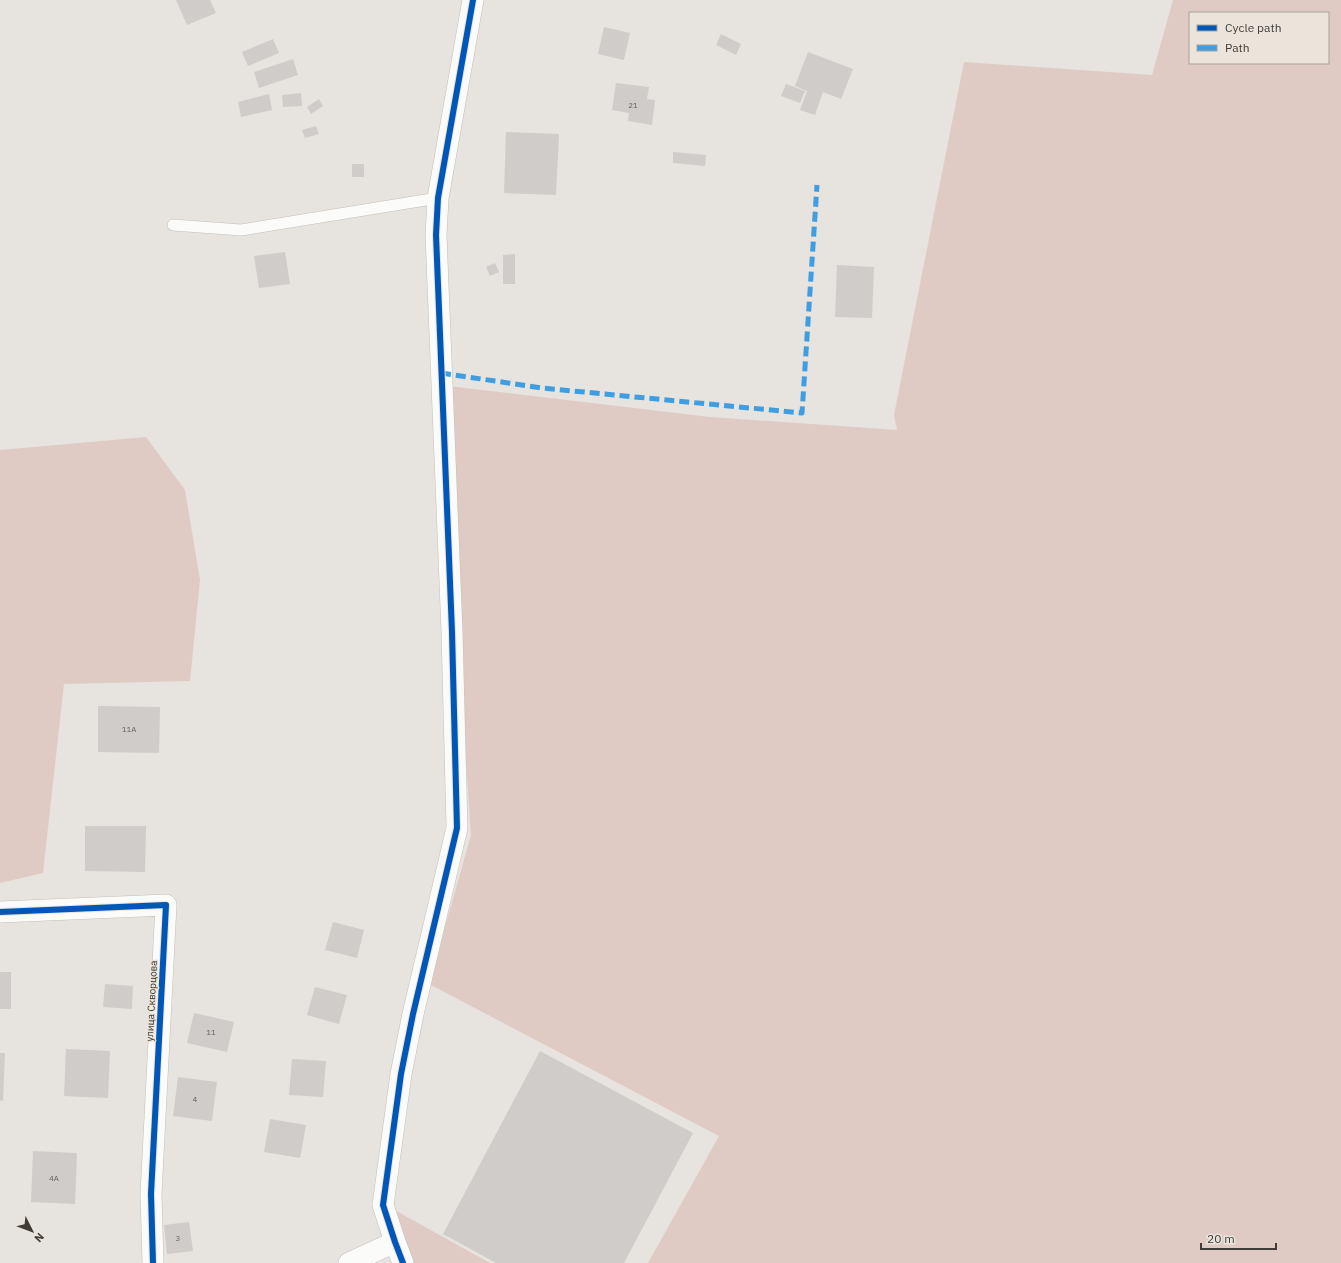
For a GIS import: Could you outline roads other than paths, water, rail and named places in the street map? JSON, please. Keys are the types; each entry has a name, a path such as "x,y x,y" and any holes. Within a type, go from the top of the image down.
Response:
{"street":[{"path":"403,1263 383,1205 401,1074 413,1014 457,828 452,632 436,235 438,198 473,0"},
{"name":"улица Скворцова","path":"0,912 166,905 151,1194 153,1263"},
{"path":"349,1263 395,1242"}],"lane":[{"path":"173,225 241,230 438,198"}]}
